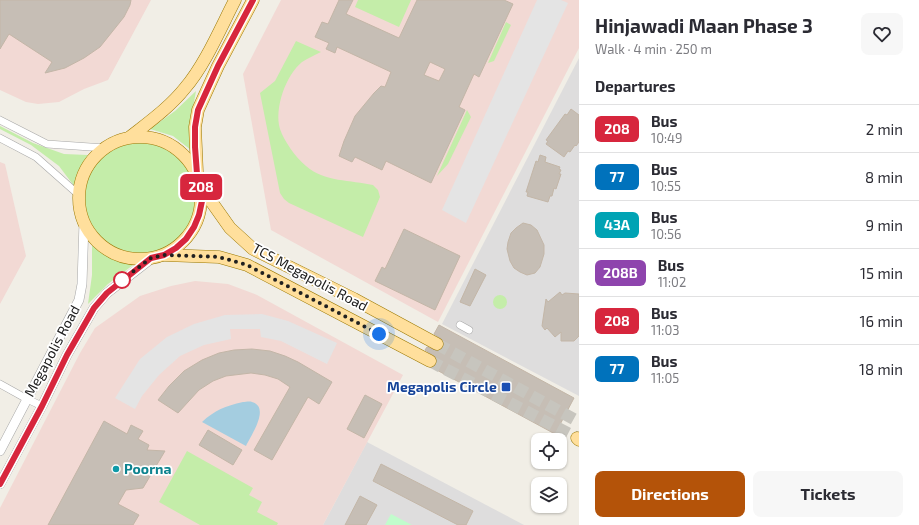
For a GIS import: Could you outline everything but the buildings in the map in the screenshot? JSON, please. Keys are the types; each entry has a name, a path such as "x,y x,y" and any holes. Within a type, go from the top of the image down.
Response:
{"main road":[{"path":"130,138 186,88 204,60 235,0"},
{"path":"197,174 195,134 198,110 218,66 253,0"},
{"path":"144,137 157,139 170,144 181,152 190,162 197,174 201,187 202,201 199,215 194,227 186,239 176,248 164,255 151,258 137,259 124,257 111,252 90,234 80,209 79,195 82,181 87,169 95,157 105,148 117,141 130,138 144,137"},
{"name":"TCS Megapolis Road","path":"201,187 230,228 253,249 354,299 438,344"},
{"name":"TCS Megapolis Road","path":"164,255 219,257 247,265 430,361"}],"street":[{"path":"0,120 47,144 105,148"},
{"path":"0,138 36,157 79,195"},
{"name":"Megapolis Road","path":"0,451 79,300 82,278 84,222"},
{"name":"Megapolis Road","path":"0,484 42,406 67,355 94,308 107,293 151,258"},
{"path":"460,325 469,330"},
{"path":"0,384 42,406"}],"shaded area":[{"path":"0,0 151,0 108,80 84,89 59,102 38,104 26,102 0,90"},
{"path":"281,0 579,0 579,48 438,322 271,230 243,74"},
{"path":"537,0 561,0 568,3 466,223 442,210"},
{"path":"579,58 579,396 442,324"},
{"path":"0,162 5,164 26,256 0,304"},
{"path":"195,281 228,284 257,295 403,375 323,525 0,525 0,508 80,353 95,328 140,296 171,286"},
{"path":"262,314 288,321 337,343 327,364 281,341 261,337 260,329 230,329 231,339 204,345 180,356 159,375 142,396 135,409 115,398 140,359 167,337 194,324 225,315"},
{"path":"367,442 524,525 323,525"}],"green space":[{"path":"358,0 411,0 399,27 355,7"},
{"path":"506,22 511,25 494,61 488,63"},
{"path":"296,41 321,52 302,62 286,83 280,102 280,129 284,139 294,154 302,163 313,171 329,178 373,185 378,190 380,197 363,237 289,203 280,193 260,93 275,81"},
{"path":"196,91 191,119 191,150 173,136 150,129 175,111"},
{"path":"467,110 471,117 448,164 437,176"},
{"path":"0,126 33,143 64,154 88,155 80,169 74,186 59,166 31,145 0,129"},
{"path":"140,143 161,147 171,152 179,159 186,167 191,177 195,198 191,219 186,229 179,237 171,244 161,249 140,253 119,249 109,244 101,237 94,229 89,219 85,198 89,177 94,167 101,159 109,152 119,147"},
{"path":"92,244 111,258 133,265 108,284 88,304 92,275"},
{"path":"500,295 505,297 507,302 505,307 500,309 495,307 493,302 495,297"},
{"path":"187,451 253,488 249,495 262,502 257,512 278,523 277,525 200,525 159,502"},
{"path":"391,514 412,525 385,525"}],"water":[{"path":"243,402 252,402 257,405 260,410 258,422 246,446 202,422 211,414 221,409"}],"tunnel":[{"path":"437,344 579,422"},
{"path":"430,361 577,438"}],"bus line":[{"name":"208","path":"0,484 42,406 67,355 94,308 107,293 151,258 164,255 176,248 186,239 194,227 199,215 202,201 201,187 197,174 195,147 195,127 198,110 203,96 218,66 253,0"}],"place":[{"name":"Megapolis Circle","path":"506,387"},
{"name":"Poorna","path":"116,469"}],"route":[{"path":"122,280 151,258 164,255 219,257 247,265 379,334"}]}
